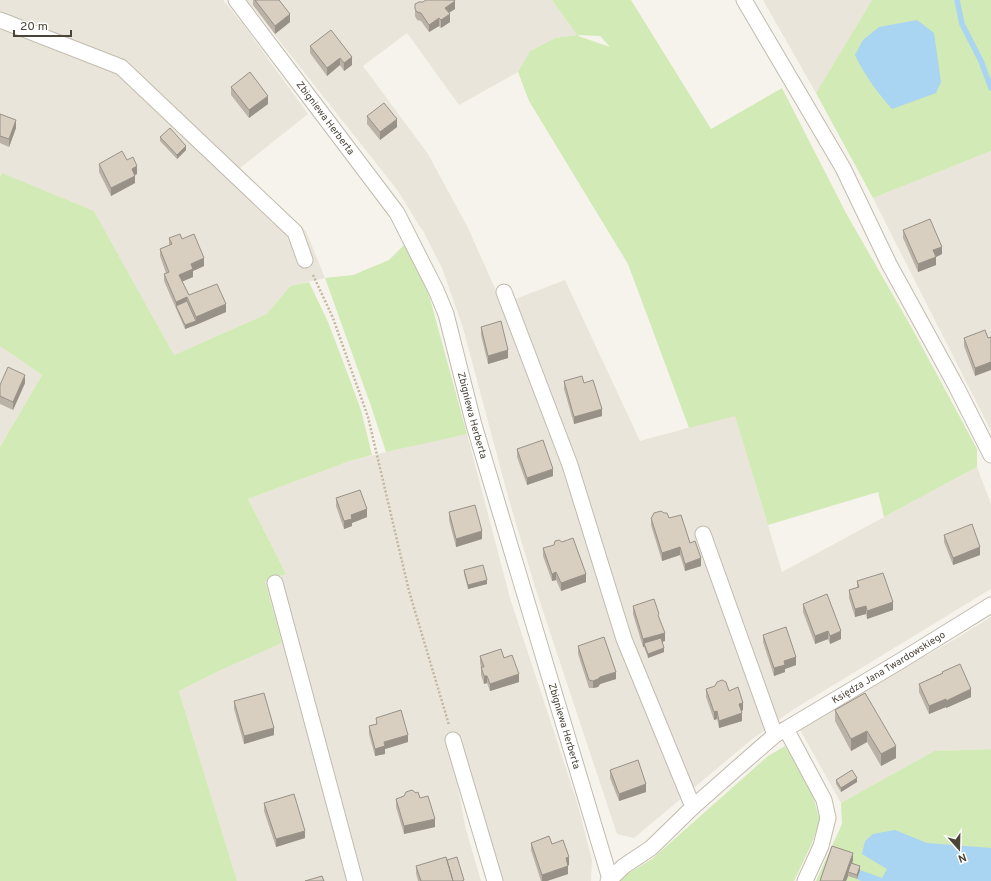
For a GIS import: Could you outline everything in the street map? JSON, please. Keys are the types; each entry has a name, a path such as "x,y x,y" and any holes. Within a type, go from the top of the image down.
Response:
{"street":[{"name":"Zbigniewa Herberta","path":"236,0 397,213 436,290 446,314 474,425 609,880"},
{"path":"744,0 843,168 889,264 956,386 991,455"},
{"path":"0,20 121,67 295,232 305,260"},
{"path":"504,292 570,465 624,639 693,807"},
{"path":"703,534 780,732 824,800 828,818 821,846 805,881"},
{"path":"275,583 355,881"},
{"name":"Księdza Jana Twardowskiego","path":"609,880 624,866 651,848 693,807 780,732 902,660 991,605"},
{"path":"453,740 495,881"}],"path":[{"path":"305,260 333,318 368,417 409,591 453,740"}],"shaded area":[{"path":"0,0 223,0 243,24 308,114 240,168 306,231 325,278 290,286 267,314 174,355 94,211 3,174 0,178"},
{"path":"247,0 552,0 577,35 555,38 530,51 518,72 459,105 407,33 363,66 428,154 468,228 502,304 565,280 640,441 735,415 782,572 977,467 991,504 991,589 794,709 751,740 634,838 617,834 535,587 509,500 463,328 442,268 422,229 398,191"},
{"path":"763,0 872,0 816,93"},
{"path":"991,151 991,431 873,198"},
{"path":"0,346 42,375 0,447"},
{"path":"467,434 510,598 577,802 592,860 591,881 502,881 498,867 456,775 465,826 481,881 237,881 179,691 221,670 282,643 265,580 286,574 248,499 350,461 435,440"},
{"path":"991,617 991,749 934,751 841,803 799,728"}],"green space":[{"path":"552,0 631,0 711,129 782,88 846,213 913,330 977,449 977,467 884,517 878,492 768,525 735,416 689,428 628,264 529,101 518,72 530,51 555,38 577,35","holes":["579,35 600,36 610,47 578,36"]},
{"path":"872,0 991,0 991,151 873,198 816,93"},
{"path":"2,173 94,211 174,355 267,314 290,286 309,282 328,322 361,410 372,455 350,461 248,499 286,574 265,581 282,643 221,670 179,691 237,881 0,881 0,447 42,375 0,346 0,178"},
{"path":"406,243 429,295 467,434 386,452 325,278 353,275 389,260"},
{"path":"785,746 810,787 820,820 812,843 794,881 616,881 652,859 768,756"},
{"path":"991,749 991,881 816,881 842,824 841,803 934,751"}],"water":[{"path":"917,20 934,33 941,82 936,93 892,109 872,84 855,55 863,40 879,27"},
{"path":"895,830 927,843 991,848 991,881 861,881 857,879 860,870 882,878 887,869 862,854 865,841 873,834"}],"building":[{"path":"255,0 279,0 290,14 275,26"},
{"path":"426,0 455,1 445,8 450,14 441,20 439,18 429,25 421,13 417,12 415,9 415,4"},
{"path":"331,30 352,57 344,63 340,58 327,68 310,46"},
{"path":"250,72 268,96 249,110 231,87"},
{"path":"384,103 397,119 380,132 367,116"},
{"path":"0,114 16,120 9,139 0,136"},
{"path":"170,128 186,146 177,155 160,137"},
{"path":"122,151 127,160 133,157 137,166 132,169 135,176 111,188 99,164"},
{"path":"930,219 942,247 933,250 936,257 918,264 903,230"},
{"path":"180,234 182,239 194,234 204,258 191,264 193,269 179,275 189,295 217,284 226,304 196,317 187,297 176,302 164,274 169,272 160,249 172,244 169,238"},
{"path":"187,301 196,321 185,325 176,306"},
{"path":"501,321 508,350 488,356 481,327"},
{"path":"985,330 988,338 991,337 991,362 975,368 964,338"},
{"path":"8,367 25,375 13,402 0,396 0,385"},
{"path":"582,376 584,383 593,380 602,409 574,417 564,381"},
{"path":"543,440 553,469 527,478 517,449"},
{"path":"360,490 367,509 351,515 352,519 344,521 336,498"},
{"path":"475,505 482,531 456,539 449,512"},
{"path":"661,511 667,513 669,518 681,515 690,543 695,541 701,558 685,564 680,547 662,553 651,518 654,513"},
{"path":"972,524 980,547 953,558 944,535"},
{"path":"573,538 586,574 561,583 556,572 552,574 543,548 554,545 555,541 559,540 562,542"},
{"path":"483,565 487,580 468,585 464,570"},
{"path":"883,573 893,602 867,611 866,606 855,609 849,590 859,587 857,581"},
{"path":"827,594 841,631 830,636 828,631 815,636 803,604"},
{"path":"654,599 665,633 643,639 633,606"},
{"path":"786,627 796,657 784,661 785,665 774,668 763,635"},
{"path":"604,637 616,672 593,681 589,680 578,646"},
{"path":"661,638 664,648 648,654 644,643"},
{"path":"501,649 504,658 512,655 519,674 490,684 487,676 484,676 481,667 484,667 480,656"},
{"path":"960,664 971,689 946,701 946,699 929,706 919,684"},
{"path":"722,680 726,682 729,691 738,687 743,703 739,704 742,713 719,721 717,711 714,712 706,689 715,686 717,682"},
{"path":"264,693 274,728 244,736 234,701"},
{"path":"865,693 896,746 881,754 867,731 851,739 835,710"},
{"path":"401,710 408,735 384,742 385,746 375,749 369,726 377,724 376,718"},
{"path":"638,760 646,784 619,794 610,770"},
{"path":"852,770 857,778 841,788 836,780"},
{"path":"412,790 416,793 418,792 420,798 428,796 435,819 404,826 396,799 404,796 406,792"},
{"path":"294,794 305,831 276,839 264,803"},
{"path":"549,836 552,844 563,840 569,857 566,858 568,866 542,875 531,843"},
{"path":"832,846 853,853 843,881 820,881"},
{"path":"446,857 453,881 421,881 416,866"},
{"path":"457,857 464,880 462,881 453,881 447,860"},
{"path":"851,863 860,866 857,875 848,872"},
{"path":"322,876 324,881 305,881"}],"waterway":[{"path":"957,0 962,24 981,61 991,88"}]}
